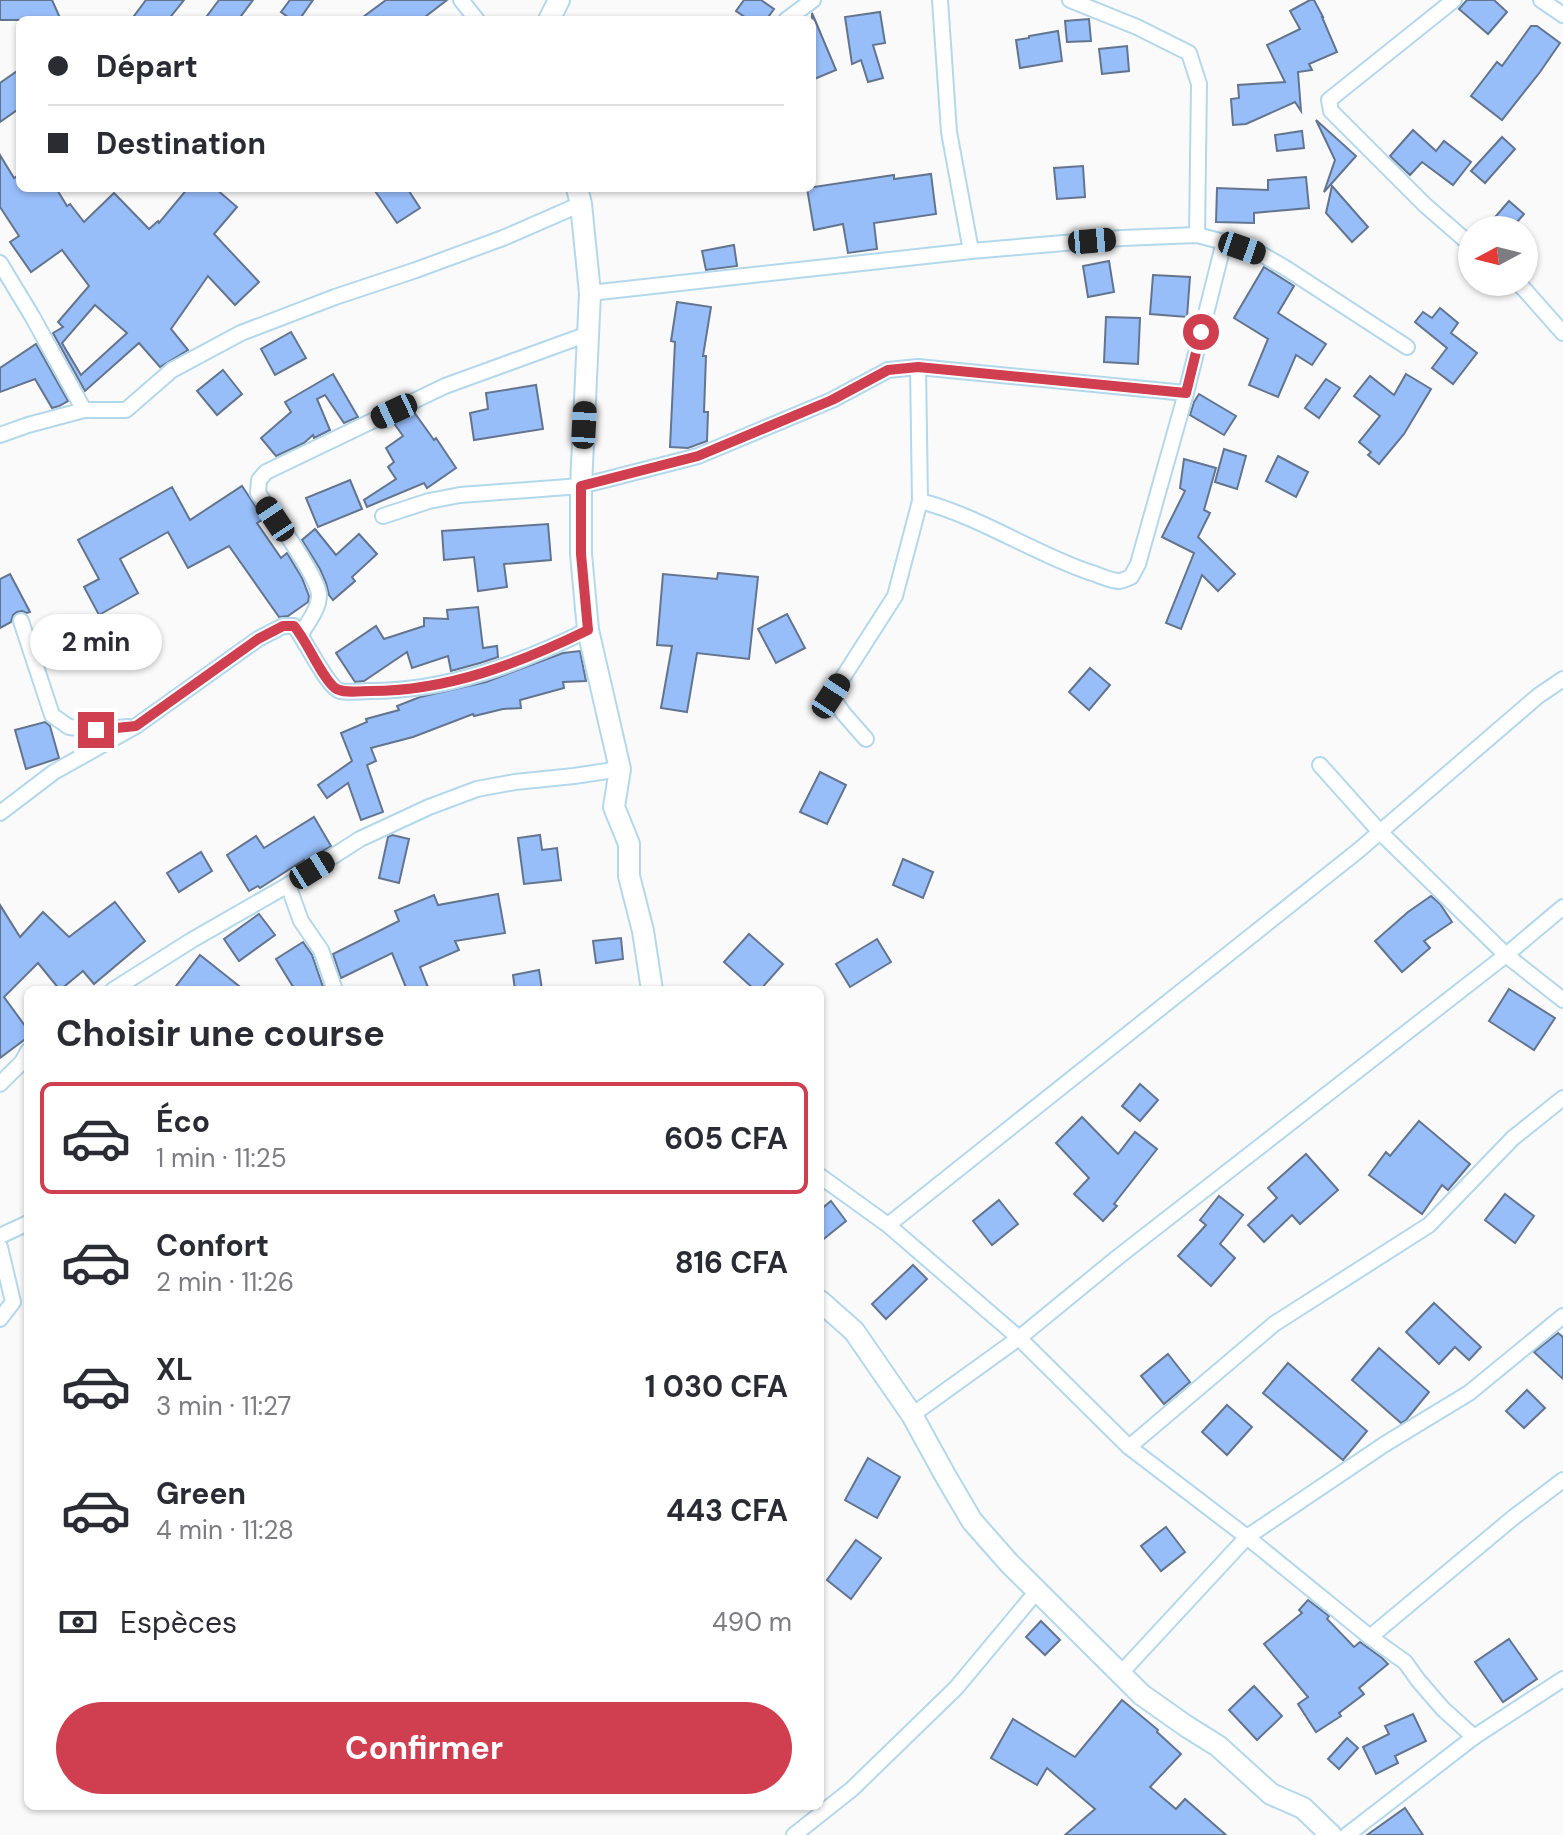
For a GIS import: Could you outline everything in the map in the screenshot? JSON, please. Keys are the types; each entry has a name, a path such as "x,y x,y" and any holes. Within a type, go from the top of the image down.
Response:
{"street":[{"path":"461,0 474,16"},
{"path":"791,16 813,0"},
{"path":"940,0 949,132 971,251"},
{"path":"1070,0 1137,27 1189,53 1199,84 1197,235"},
{"path":"1454,0 1329,100 1331,111 1458,234"},
{"path":"1541,0 1563,15"},
{"path":"0,435 84,410 126,410 172,370 241,333 528,227 579,196 590,293 581,554 588,630 620,769 614,807 629,844 629,876 643,931 651,986"},
{"path":"590,293 971,251 1197,235 1261,254 1407,347"},
{"path":"920,501 940,506 1067,564 1118,581 1131,577 1138,564 1186,393 1224,242"},
{"path":"0,263 84,410"},
{"path":"1529,296 1563,333"},
{"path":"301,634 315,612 318,587 258,493 259,480 266,472 445,386 588,334"},
{"path":"383,516 460,495 581,486 698,456 832,400 888,370 918,367 1186,393"},
{"path":"866,739 831,696 895,596 920,501 918,367"},
{"path":"21,621 52,715 69,727 96,730 136,726"},
{"path":"0,813 54,772 136,726 258,639 283,626 294,626 301,634 338,691 396,691 469,678 556,646 588,630"},
{"path":"888,1225 1380,832 1538,696 1563,679"},
{"path":"1320,765 1380,832 1506,955 1563,1000"},
{"path":"119,986 360,839 429,807 477,789 620,769"},
{"path":"288,885 301,921 321,950 334,986"},
{"path":"912,1415 1019,1338 1563,907"},
{"path":"0,1084 24,1058"},
{"path":"1129,1447 1274,1324 1429,1225 1513,1138 1563,1098"},
{"path":"824,1179 888,1225 1019,1338 1129,1447 1405,1662 1443,1709 1474,1737"},
{"path":"0,1236 24,1225"},
{"path":"0,1247 13,1302 0,1319"},
{"path":"824,1305 854,1331 912,1415 972,1521 1009,1563 1142,1695 1218,1746 1271,1794 1303,1808 1331,1835"},
{"path":"1120,1674 1247,1537 1385,1444 1469,1393 1563,1316"},
{"path":"1370,1637 1563,1480"},
{"path":"794,1835 852,1789 956,1688 1037,1591"},
{"path":"1347,1835 1474,1737 1563,1679"}],"building":[{"path":"0,0 52,0 59,16 16,16 16,20 0,20"},
{"path":"146,0 184,0 171,16 134,16"},
{"path":"219,0 253,0 241,16 207,16"},
{"path":"290,0 313,0 302,16 286,16 281,12"},
{"path":"386,0 447,0 426,16 364,16"},
{"path":"744,0 761,0 774,9 769,16 743,16 736,11"},
{"path":"1314,0 1323,17 1337,52 1309,64 1312,70 1298,72 1301,111 1295,102 1246,124 1233,125 1231,99 1239,98 1238,85 1285,82 1267,45 1300,29 1290,11"},
{"path":"1467,0 1494,0 1507,12 1488,34 1459,9"},
{"path":"880,12 885,43 873,45 883,78 868,82 861,60 852,64 845,17"},
{"path":"1089,19 1091,41 1067,42 1065,21"},
{"path":"816,22 836,70 816,78"},
{"path":"1531,26 1537,26 1560,43 1502,120 1471,96 1497,62 1502,66"},
{"path":"1058,31 1062,61 1020,68 1016,40"},
{"path":"1127,46 1129,71 1102,74 1099,49"},
{"path":"16,72 16,111 0,122 0,83"},
{"path":"1316,120 1356,156 1324,192 1335,160"},
{"path":"1413,130 1436,151 1444,141 1471,162 1453,185 1422,162 1410,175 1390,156"},
{"path":"1302,131 1304,148 1277,151 1275,135"},
{"path":"1502,137 1515,149 1485,183 1471,171"},
{"path":"0,155 14,178 16,177 16,192 58,192 67,206 70,204 84,222 114,193 149,229 159,223 185,192 220,192 237,207 214,234 259,282 235,305 208,276 171,329 188,350 160,367 139,343 85,391 53,333 63,327 58,322 89,286 62,250 31,272 10,242 19,236 0,207","holes":["95,305 127,333 81,375 62,343"]},
{"path":"1083,166 1085,197 1057,199 1054,168"},
{"path":"931,174 936,214 874,223 877,249 848,253 843,224 814,230 808,192 816,192 816,187 894,175 894,179"},
{"path":"1306,177 1309,208 1254,213 1254,223 1216,222 1217,188 1268,190 1268,180"},
{"path":"1332,186 1368,227 1352,242 1326,213"},
{"path":"376,192 410,192 420,208 397,223"},
{"path":"1509,201 1524,214 1522,216 1496,216"},
{"path":"734,245 737,266 706,270 702,251"},
{"path":"1109,261 1114,292 1088,297 1083,266"},
{"path":"1264,267 1294,286 1278,313 1326,344 1312,365 1296,355 1278,397 1249,385 1268,339 1234,318"},
{"path":"1153,275 1190,277 1187,317 1150,314"},
{"path":"677,302 711,307 703,356 706,356 704,412 708,412 707,441 688,448 670,447 675,342 671,341"},
{"path":"1440,308 1458,323 1451,333 1477,353 1453,384 1432,368 1447,348 1415,322 1423,312 1432,318"},
{"path":"1106,317 1140,318 1138,364 1104,362"},
{"path":"291,332 306,358 275,375 261,349"},
{"path":"36,344 68,401 59,406 52,408 35,379 0,392 0,368"},
{"path":"223,370 242,394 217,415 197,391"},
{"path":"333,374 358,417 344,423 325,395 317,399 330,430 314,438 313,435 304,443 276,456 261,438 291,412 285,402"},
{"path":"1406,374 1431,389 1404,434 1379,464 1359,442 1380,416 1354,396 1370,376 1394,395"},
{"path":"1326,379 1340,388 1319,418 1305,408"},
{"path":"536,385 543,429 474,440 470,413 488,409 486,393"},
{"path":"1199,394 1236,416 1224,435 1190,415"},
{"path":"414,412 456,468 427,488 424,483 367,507 364,500 396,479 388,467 394,462 386,448 403,436 393,422"},
{"path":"1224,449 1246,456 1237,489 1215,482"},
{"path":"1278,456 1308,472 1296,497 1266,481"},
{"path":"1184,459 1216,468 1204,510 1210,513 1198,537 1235,574 1218,591 1202,575 1181,629 1166,623 1194,553 1162,537 1185,491 1180,488"},
{"path":"350,480 362,509 318,527 306,498"},
{"path":"242,486 264,519 257,523 281,558 287,553 302,578 309,596 308,602 288,616 279,617 229,546 188,568 168,532 120,559 138,593 99,615 84,587 99,579 78,540 172,487 190,520"},
{"path":"548,524 551,560 504,564 507,587 478,591 474,557 444,560 442,531"},
{"path":"315,529 336,555 359,534 377,554 352,577 355,581 333,600 320,569 302,540"},
{"path":"718,573 758,577 749,659 697,653 687,712 661,708 672,646 657,645 663,574 717,579"},
{"path":"10,574 30,612 17,612 11,622 0,628 0,579"},
{"path":"478,607 483,648 497,646 498,657 480,663 451,671 448,656 412,668 407,652 364,681 355,682 336,653 376,626 384,639 424,626 424,618 448,619 447,610"},
{"path":"787,614 805,648 776,663 758,629"},
{"path":"580,651 586,681 563,682 564,688 520,700 521,708 473,714 413,737 371,748 376,761 367,765 383,812 361,820 348,783 327,798 318,785 352,761 341,733 367,722 366,719 399,710 397,706 420,697 486,682 563,653"},
{"path":"1090,668 1110,685 1089,710 1069,692"},
{"path":"45,722 50,726 59,758 26,769 15,730"},
{"path":"820,772 846,785 827,824 800,812"},
{"path":"314,817 331,846 260,888 258,886 249,891 227,855 256,836 264,848"},
{"path":"540,835 542,850 557,848 561,880 524,884 518,838"},
{"path":"388,837 409,839 399,883 379,878"},
{"path":"201,852 212,871 179,892 167,873"},
{"path":"903,859 933,872 923,898 893,885"},
{"path":"498,894 505,933 455,941 459,950 420,967 427,986 405,986 392,953 341,978 333,954 399,921 395,911 434,895 438,905"},
{"path":"1431,896 1452,922 1424,941 1430,948 1402,972 1375,941"},
{"path":"115,902 145,941 94,984 83,971 65,986 57,986 38,963 4,997 24,1024 24,1040 0,1058 0,905 20,937 43,912 69,937"},
{"path":"259,914 275,935 239,961 224,939"},
{"path":"749,934 783,964 764,986 751,986 724,962"},
{"path":"621,938 623,959 596,963 593,941"},
{"path":"877,939 891,962 850,987 836,964"},
{"path":"303,942 312,955 323,986 293,986 276,959"},
{"path":"200,955 239,986 176,986"},
{"path":"539,970 542,986 514,986 513,975"},
{"path":"1509,989 1555,1018 1534,1050 1489,1021"},
{"path":"1140,1084 1158,1100 1140,1121 1122,1106"},
{"path":"1082,1117 1118,1154 1135,1132 1157,1149 1103,1221 1074,1194 1089,1178 1056,1143"},
{"path":"1419,1121 1470,1164 1448,1190 1442,1185 1422,1214 1369,1175 1386,1152 1390,1156"},
{"path":"1306,1154 1338,1190 1300,1224 1292,1215 1264,1242 1248,1225 1277,1198 1268,1188"},
{"path":"1505,1194 1534,1216 1515,1243 1485,1220"},
{"path":"1219,1196 1243,1215 1220,1244 1235,1258 1211,1286 1178,1256 1206,1225 1200,1220"},
{"path":"999,1200 1018,1224 992,1245 973,1221"},
{"path":"831,1201 846,1221 824,1239 824,1207"},
{"path":"913,1265 927,1279 886,1319 872,1304"},
{"path":"1434,1303 1481,1347 1469,1360 1455,1347 1439,1364 1406,1332"},
{"path":"1558,1333 1563,1337 1563,1379 1534,1352"},
{"path":"1379,1348 1429,1392 1401,1423 1352,1380"},
{"path":"1168,1354 1190,1382 1164,1404 1141,1376"},
{"path":"1288,1363 1367,1431 1343,1460 1263,1393"},
{"path":"1527,1390 1545,1408 1524,1428 1506,1411"},
{"path":"1227,1405 1252,1427 1227,1455 1202,1432"},
{"path":"868,1458 900,1477 877,1518 845,1500"},
{"path":"1166,1527 1185,1552 1161,1571 1141,1546"},
{"path":"856,1540 881,1558 851,1599 827,1580"},
{"path":"1308,1600 1329,1616 1327,1619 1354,1647 1360,1642 1388,1664 1359,1688 1364,1694 1339,1713 1341,1716 1316,1732 1298,1704 1308,1697 1264,1644 1302,1613 1299,1610"},
{"path":"1041,1621 1060,1640 1045,1655 1026,1637"},
{"path":"1509,1639 1537,1679 1503,1702 1475,1662"},
{"path":"1254,1686 1282,1716 1257,1740 1229,1710"},
{"path":"1122,1700 1181,1754 1150,1787 1176,1809 1185,1799 1226,1835 1065,1835 1095,1809 1047,1768 1037,1785 991,1758 1013,1719 1075,1757"},
{"path":"1413,1714 1426,1741 1395,1756 1398,1763 1376,1774 1363,1747 1389,1734 1385,1726"},
{"path":"1347,1738 1358,1748 1339,1769 1328,1759"},
{"path":"1405,1808 1423,1835 1367,1835"}],"route":[{"path":"96,730 136,726 258,639 283,626 294,626 301,634 338,691 396,691 469,678 494,670 588,630 581,554 581,486 698,456 832,400 888,370 918,367 1186,393 1201,332"}]}
